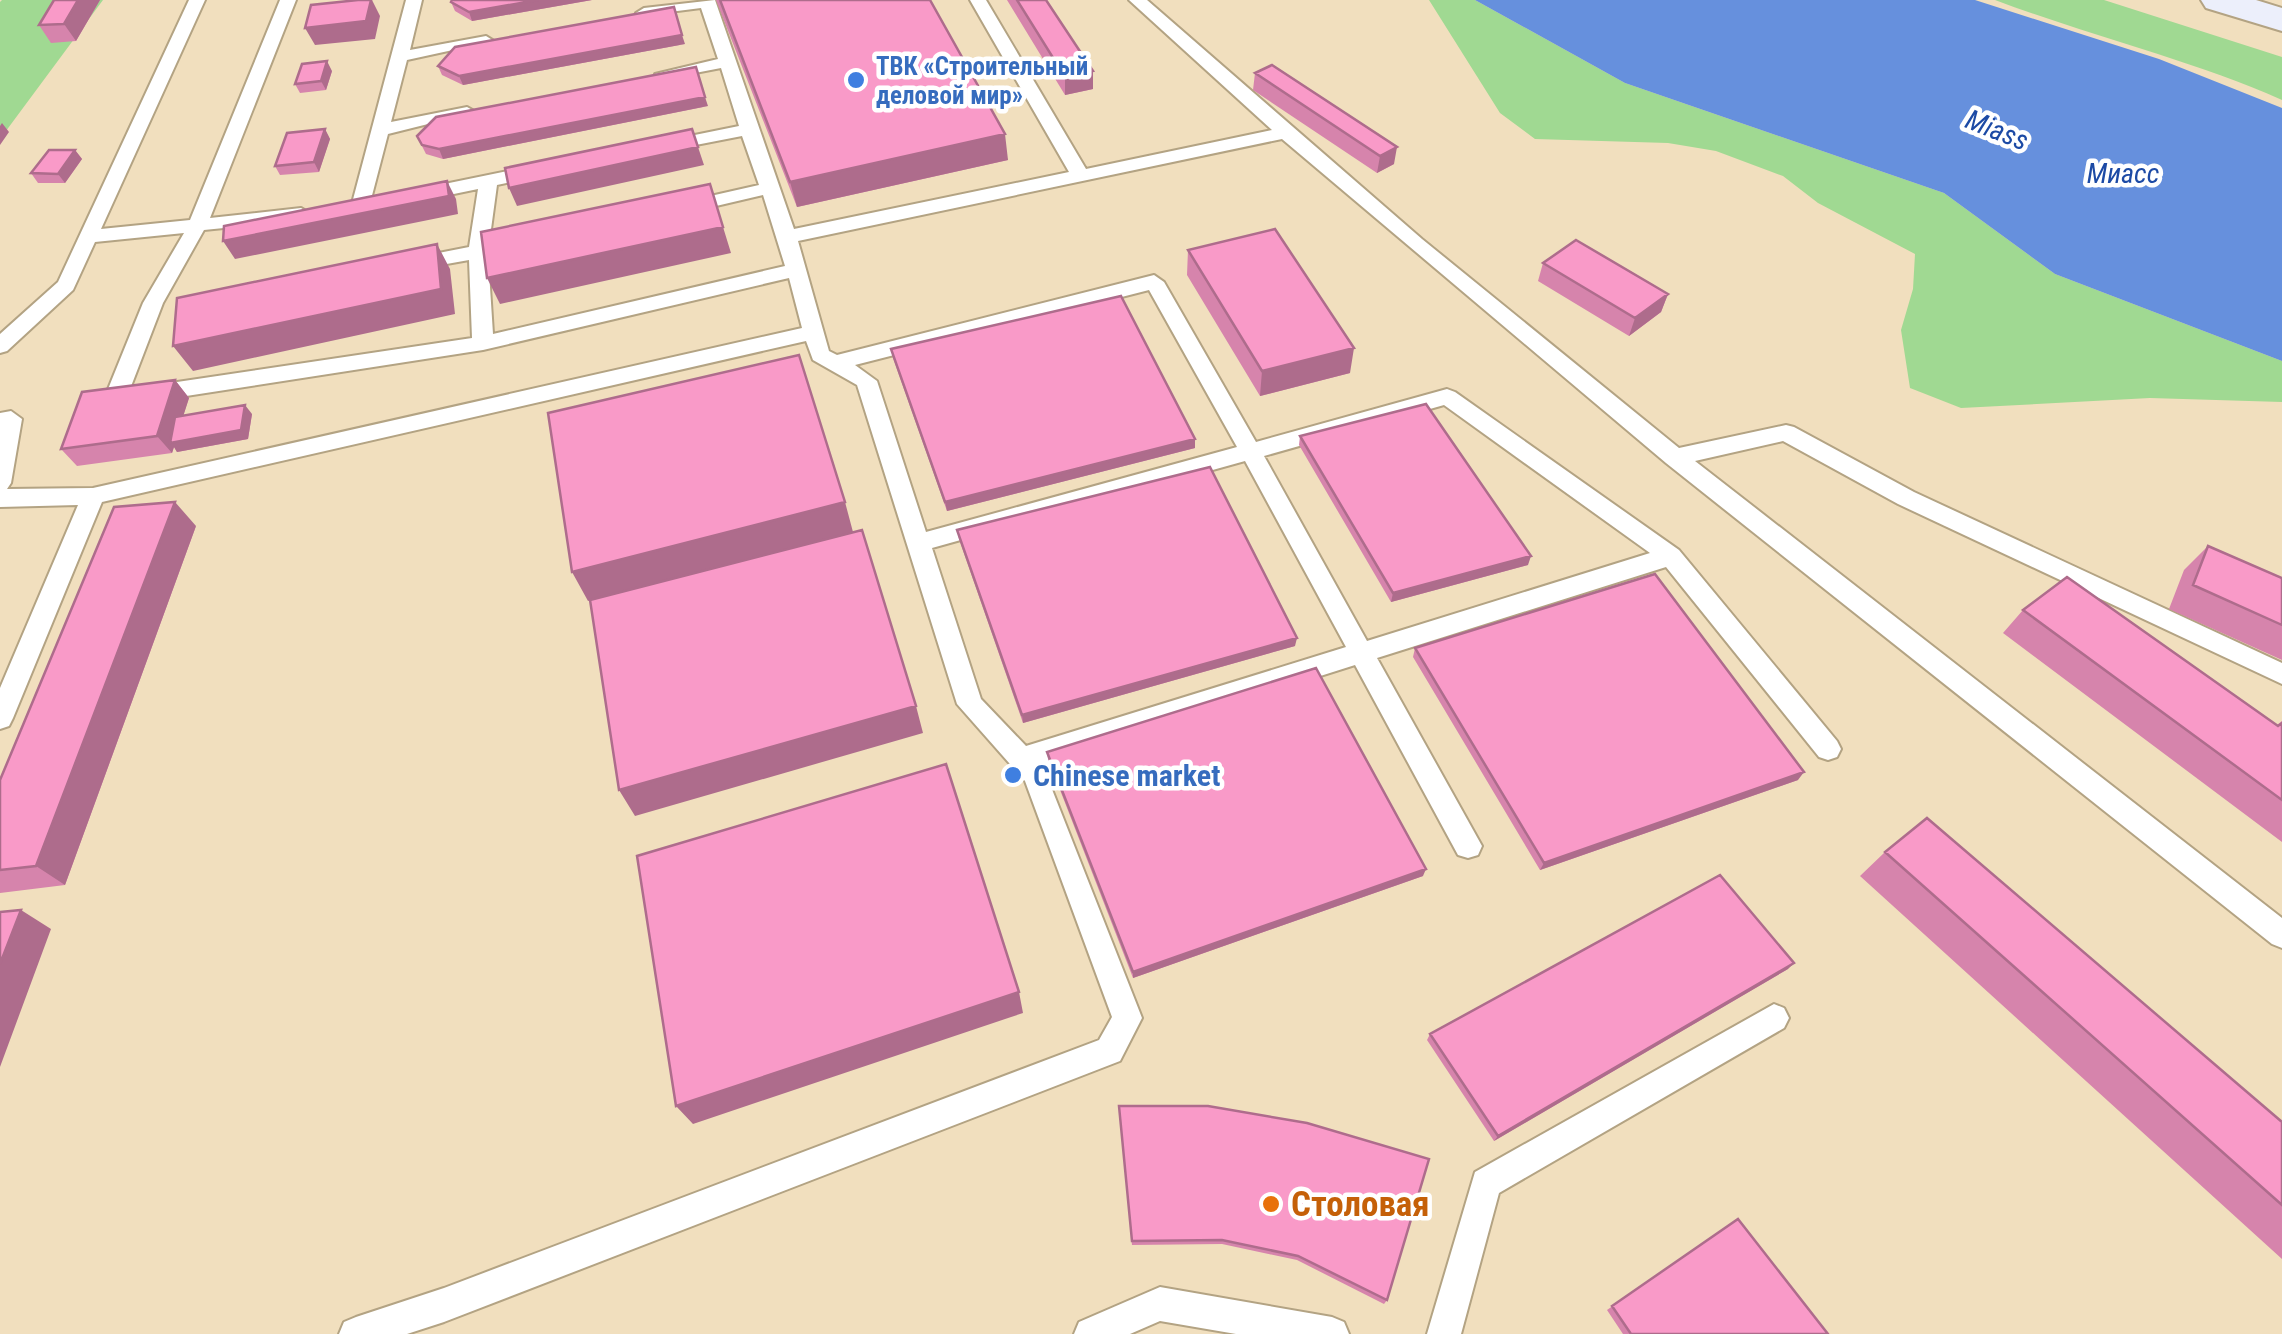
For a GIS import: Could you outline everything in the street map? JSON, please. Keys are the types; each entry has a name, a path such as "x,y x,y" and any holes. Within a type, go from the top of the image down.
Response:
{"main road":[{"path":"2219,0 2282,20"}],"lane":[{"path":"0,346 66,285 198,0"},
{"path":"288,0 198,226 115,399 483,343 796,270"},
{"path":"360,206 414,0"},
{"path":"978,0 1081,176"},
{"path":"1137,0 1282,133 1674,458 2282,935"},
{"path":"356,1334 444,1305 1110,1050 1126,1018 1036,775 970,704 866,381 820,355 787,238 707,1 630,16"},
{"path":"397,57 514,36"},
{"path":"650,77 727,62"},
{"path":"379,130 495,107"},
{"path":"637,151 749,128"},
{"path":"787,238 1282,133"},
{"path":"88,238 360,206 562,166"},
{"path":"483,343 478,254 488,181"},
{"path":"653,214 770,188"},
{"path":"382,268 536,241"},
{"path":"835,364 1154,282 1254,450 1359,654 1468,846"},
{"path":"0,498 92,496 814,332"},
{"path":"918,543 1448,397 1671,556 1828,749"},
{"path":"0,421 11,419 0,483"},
{"path":"1674,458 1786,433 1906,498 2282,674"},
{"path":"0,718 92,496"},
{"path":"1021,759 1671,556"},
{"path":"1444,1334 1486,1182 1774,1018"},
{"path":"1091,1334 1160,1304 1332,1334"}],"green space":[{"path":"103,0 0,139 0,2"},
{"path":"1429,0 1475,0 1625,83 1944,193 2055,274 2282,361 2282,402 2150,398 1961,408 1910,388 1901,330 1913,289 1915,254 1818,203 1783,176 1716,151 1668,143 1535,139 1500,113"},
{"path":"1995,0 2104,0 2282,57 2282,100 2211,72"}],"water":[{"name":"Миасс","path":"1475,0 1975,0 2159,59 2282,108 2282,361 2055,274 1944,193 1625,83"}],"building":[{"path":"54,0 78,0 64,24 39,25"},
{"path":"371,0 366,21 305,28 311,5"},
{"path":"452,0 538,0 469,12"},
{"name":"ТВК «Строительный деловой мир»","path":"720,0 930,0 1005,134 790,182"},
{"path":"1017,0 1046,0 1093,71 1065,77"},
{"path":"674,7 682,35 459,76 438,66 455,47"},
{"path":"327,61 321,81 295,84 302,64"},
{"path":"1272,65 1397,147 1380,156 1255,73"},
{"path":"696,67 705,97 439,149 422,145 417,136 436,117"},
{"path":"325,129 314,162 275,166 287,133"},
{"path":"692,129 698,147 509,188 505,168"},
{"path":"49,150 75,150 58,174 31,173"},
{"path":"447,181 449,196 223,241 224,226"},
{"path":"710,184 723,227 487,278 481,232"},
{"path":"1275,229 1354,348 1262,371 1188,250"},
{"path":"1576,240 1668,294 1635,318 1543,263"},
{"path":"437,244 441,289 173,346 177,298"},
{"path":"1121,296 1195,439 945,502 891,349"},
{"path":"799,355 845,502 572,572 548,413"},
{"path":"175,380 157,436 61,449 82,392"},
{"path":"1426,404 1531,556 1393,593 1300,436"},
{"path":"245,405 241,430 170,443 175,417"},
{"path":"1210,467 1297,638 1022,715 957,530"},
{"path":"175,502 36,866 0,870 0,780 114,507"},
{"path":"862,530 916,706 619,790 590,600"},
{"path":"2208,546 2282,578 2282,625 2193,585"},
{"path":"1655,574 1804,772 1544,863 1415,648"},
{"path":"2067,577 2278,726 2282,723 2282,800 2023,610"},
{"path":"1316,668 1426,869 1133,972 1047,752"},
{"path":"946,764 1019,992 676,1106 637,856"},
{"path":"1927,818 2282,1122 2282,1205 1885,852"},
{"path":"1720,875 1794,963 1498,1136 1430,1034"},
{"path":"21,910 0,964 0,912"},
{"name":"Столовая","path":"1119,1106 1208,1106 1307,1123 1429,1159 1387,1300 1298,1256 1222,1240 1132,1241"},
{"path":"1738,1219 1828,1334 1631,1334 1612,1306"}],"place":[{"name":"ТВК «Строительный деловой мир»","path":"856,80"},
{"name":"Chinese market","path":"1013,775"},
{"name":"Столовая","path":"1271,1204"}],"water label":[{"name":"Miass","path":"1997,130"}]}
